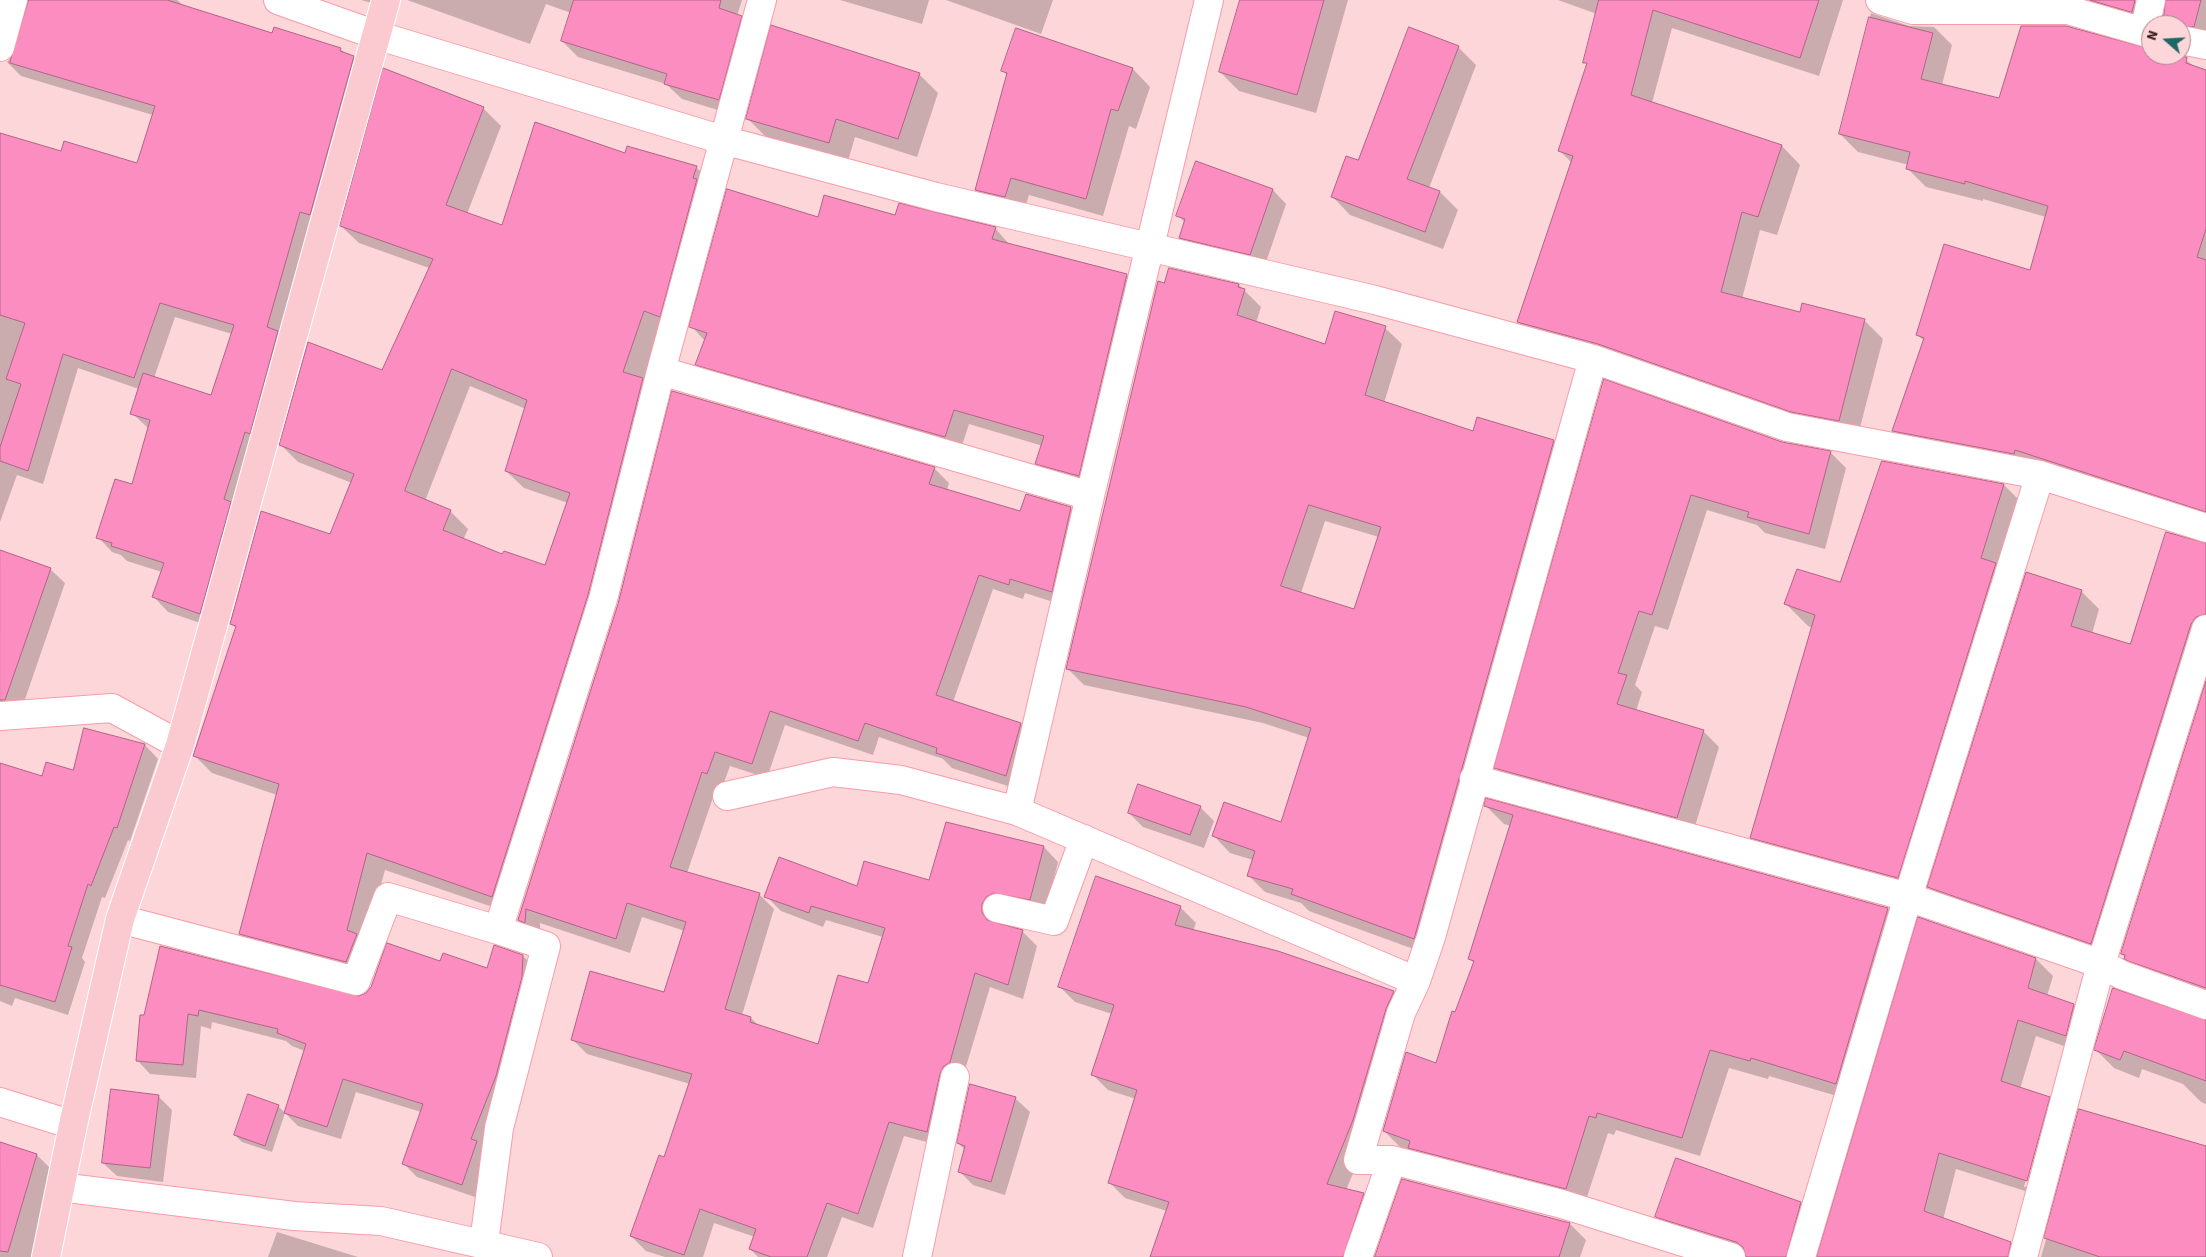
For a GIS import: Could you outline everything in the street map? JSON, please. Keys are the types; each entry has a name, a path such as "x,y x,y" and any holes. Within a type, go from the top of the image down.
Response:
{"main road":[{"path":"46,1257 73,1125 120,919 180,745 386,0"}],"street":[{"path":"0,47 13,0"},
{"path":"278,0 376,34 723,140 936,197 1375,300 1593,359 1787,426 2040,475 2206,528"},
{"path":"498,930 603,599 661,371 762,0"},
{"path":"1017,811 1090,496 1209,0"},
{"path":"1880,0 1913,10 2068,10 2141,31"},
{"path":"2150,15 2151,0"},
{"path":"2191,42 2206,45"},
{"path":"1593,359 1431,937 1416,981 1401,1012 1358,1160 1392,1160 1562,1204 1731,1257"},
{"path":"661,371 1090,496"},
{"path":"1801,1257 1908,897 2040,475"},
{"path":"2023,1257 2101,964 2206,629"},
{"path":"0,716 112,708 180,745"},
{"path":"727,796 833,772 901,780 1017,811 1416,981"},
{"path":"1474,779 1908,897 2101,964 2122,975 2206,1005"},
{"path":"997,908 1054,921 1084,838"},
{"path":"120,919 356,981 388,896 546,946 499,1128 487,1250"},
{"path":"917,1257 955,1077"},
{"path":"0,1102 73,1125"},
{"path":"1358,1257 1392,1160"},
{"path":"60,1188 294,1216 380,1221 487,1250 538,1257"}],"building":[{"path":"29,0 167,0 272,33 274,27 341,48 340,51 354,56 310,215 300,212 267,327 278,331 250,434 245,432 224,499 231,502 200,614 152,597 164,563 111,546 112,543 96,538 115,479 132,484 150,420 130,414 143,373 211,395 234,325 160,303 134,378 63,354 28,471 0,461 0,447 21,384 6,379 25,323 0,315 0,133 61,151 64,141 137,163 155,106 10,63"},
{"path":"574,0 721,0 719,8 742,16 719,100 664,84 667,74 561,41"},
{"path":"1240,0 1324,0 1297,95 1219,72"},
{"path":"1599,0 1819,0 1800,58 1653,10 1631,95 1782,145 1758,217 1742,212 1721,292 1800,312 1802,303 1865,319 1839,421 1791,412 1598,344 1517,322 1573,156 1558,151 1587,63 1583,63"},
{"path":"2090,0 2135,0 2132,12"},
{"path":"2166,0 2201,0 2194,27 2191,27 2191,15 2164,15"},
{"path":"1869,17 1933,33 1921,79 1999,98 2021,26 2066,26 2141,46 2141,65 2191,65 2206,70 2206,229 2197,257 2206,260 2206,512 2015,450 2014,454 1892,431 1924,338 1916,335 1944,244 2030,270 2048,206 1965,181 1965,184 1906,169 1910,152 1839,134"},
{"path":"771,25 920,73 898,139 836,119 829,143 746,119"},
{"path":"1409,27 1459,46 1407,179 1440,191 1425,232 1331,197 1346,156 1358,160"},
{"path":"1016,28 1133,68 1118,111 1111,109 1086,199 1011,178 1005,197 975,190 1007,73 1001,71"},
{"path":"383,68 484,107 446,205 502,225 535,122 625,153 627,146 697,166 693,178 697,179 660,317 644,311 623,372 643,378 588,595 492,897 367,853 347,930 357,934 346,962 239,934 279,784 193,756 236,626 230,624 261,511 330,534 354,474 279,445 308,342 382,370 433,259 340,226","holes":["452,369 527,400 505,471 570,493 545,565 504,551 502,554 443,530 451,510 405,491"]},
{"path":"1196,161 1273,189 1250,255 1179,238 1185,219 1176,216"},
{"path":"727,189 818,217 824,195 895,215 899,203 996,227 992,239 1127,274 1079,476 1035,464 1044,436 954,410 945,437 695,365 707,333 689,327"},
{"path":"1169,268 1239,284 1238,287 1245,289 1237,315 1325,344 1335,311 1386,326 1365,395 1473,431 1477,417 1554,440 1414,939 1291,894 1293,889 1247,876 1255,851 1212,836 1224,802 1281,822 1311,728 1246,707 1066,669 1158,281 1164,283","holes":["1309,505 1381,527 1354,609 1281,586"]},
{"path":"1604,379 1782,442 1831,451 1809,534 1747,517 1749,512 1691,495 1652,615 1639,611 1618,673 1627,675 1617,704 1704,730 1677,818 1494,768"},
{"path":"672,391 935,467 929,484 1020,511 1026,494 1071,507 1052,592 1010,579 1009,585 979,575 936,695 1021,723 1006,776 936,753 937,748 865,723 858,741 770,711 752,764 715,752 707,774 702,772 670,867 760,893 725,1009 751,1017 750,1022 818,1044 838,975 868,983 885,928 811,906 809,913 764,897 779,857 857,886 864,861 929,880 946,822 1044,846 1030,900 993,893 986,897 982,904 982,912 987,920 1023,930 1008,985 975,973 950,1062 943,1067 940,1074 927,1132 889,1122 858,1214 827,1203 807,1257 771,1257 749,1249 756,1229 700,1209 684,1255 630,1236 659,1155 664,1157 692,1074 571,1040 590,971 664,992 686,922 627,903 616,939 526,909 525,923 518,920 618,604"},
{"path":"1882,461 2004,484 1981,558 1996,563 1898,878 1750,838 1815,615 1784,604 1797,569 1840,582"},
{"path":"2166,532 2206,543 2206,614 2196,617 2191,624 2091,944 1927,887 2026,572 2082,590 2071,626 2130,644"},
{"path":"0,550 51,568 5,700 0,700"},
{"path":"2206,681 2206,988 2128,961 2124,959 2125,955 2121,954"},
{"path":"84,728 145,744 117,828 114,827 91,886 88,884 68,946 72,947 55,1002 0,985 0,763 42,776 46,762 73,770"},
{"path":"1138,784 1201,806 1190,835 1128,813"},
{"path":"1486,798 1888,908 1836,1084 1751,1058 1750,1061 1710,1050 1682,1138 1597,1113 1596,1118 1589,1116 1566,1189 1408,1148 1410,1141 1383,1131 1406,1052 1436,1063 1452,1011 1455,1012 1474,961 1468,959 1513,815 1484,806"},
{"path":"1096,876 1181,906 1175,925 1278,951 1394,991 1386,1009 1353,1120 1327,1184 1364,1193 1343,1257 1150,1257 1169,1202 1108,1183 1137,1090 1091,1075 1114,1005 1058,987"},
{"path":"1918,917 2036,958 2028,988 2074,1004 2066,1036 2018,1020 2001,1081 2050,1097 2027,1181 1939,1153 1924,1211 2011,1242 2008,1257 1817,1257"},
{"path":"387,943 440,961 443,953 487,968 494,945 523,955 522,977 496,1076 471,1139 477,1141 462,1185 402,1164 423,1104 343,1079 327,1127 284,1113 306,1044 277,1033 278,1029 199,1010 198,1016 188,1014 183,1065 136,1061 140,1015 144,1015 160,946 359,996 366,993 371,987"},
{"path":"2113,988 2206,1020 2206,1081 2124,1051 2120,1060 2094,1050"},
{"path":"970,1084 1016,1097 991,1182 958,1172 965,1146 957,1143"},
{"path":"111,1089 159,1095 150,1168 102,1163"},
{"path":"248,1094 279,1105 265,1146 234,1135"},
{"path":"2079,1109 2206,1146 2206,1257 2100,1257 2044,1238"},
{"path":"0,1142 37,1154 8,1252 0,1251"},
{"path":"1676,1158 1801,1202 1786,1257 1746,1257 1743,1247 1736,1242 1655,1217"},
{"path":"1402,1179 1570,1223 1559,1257 1375,1257"}]}
